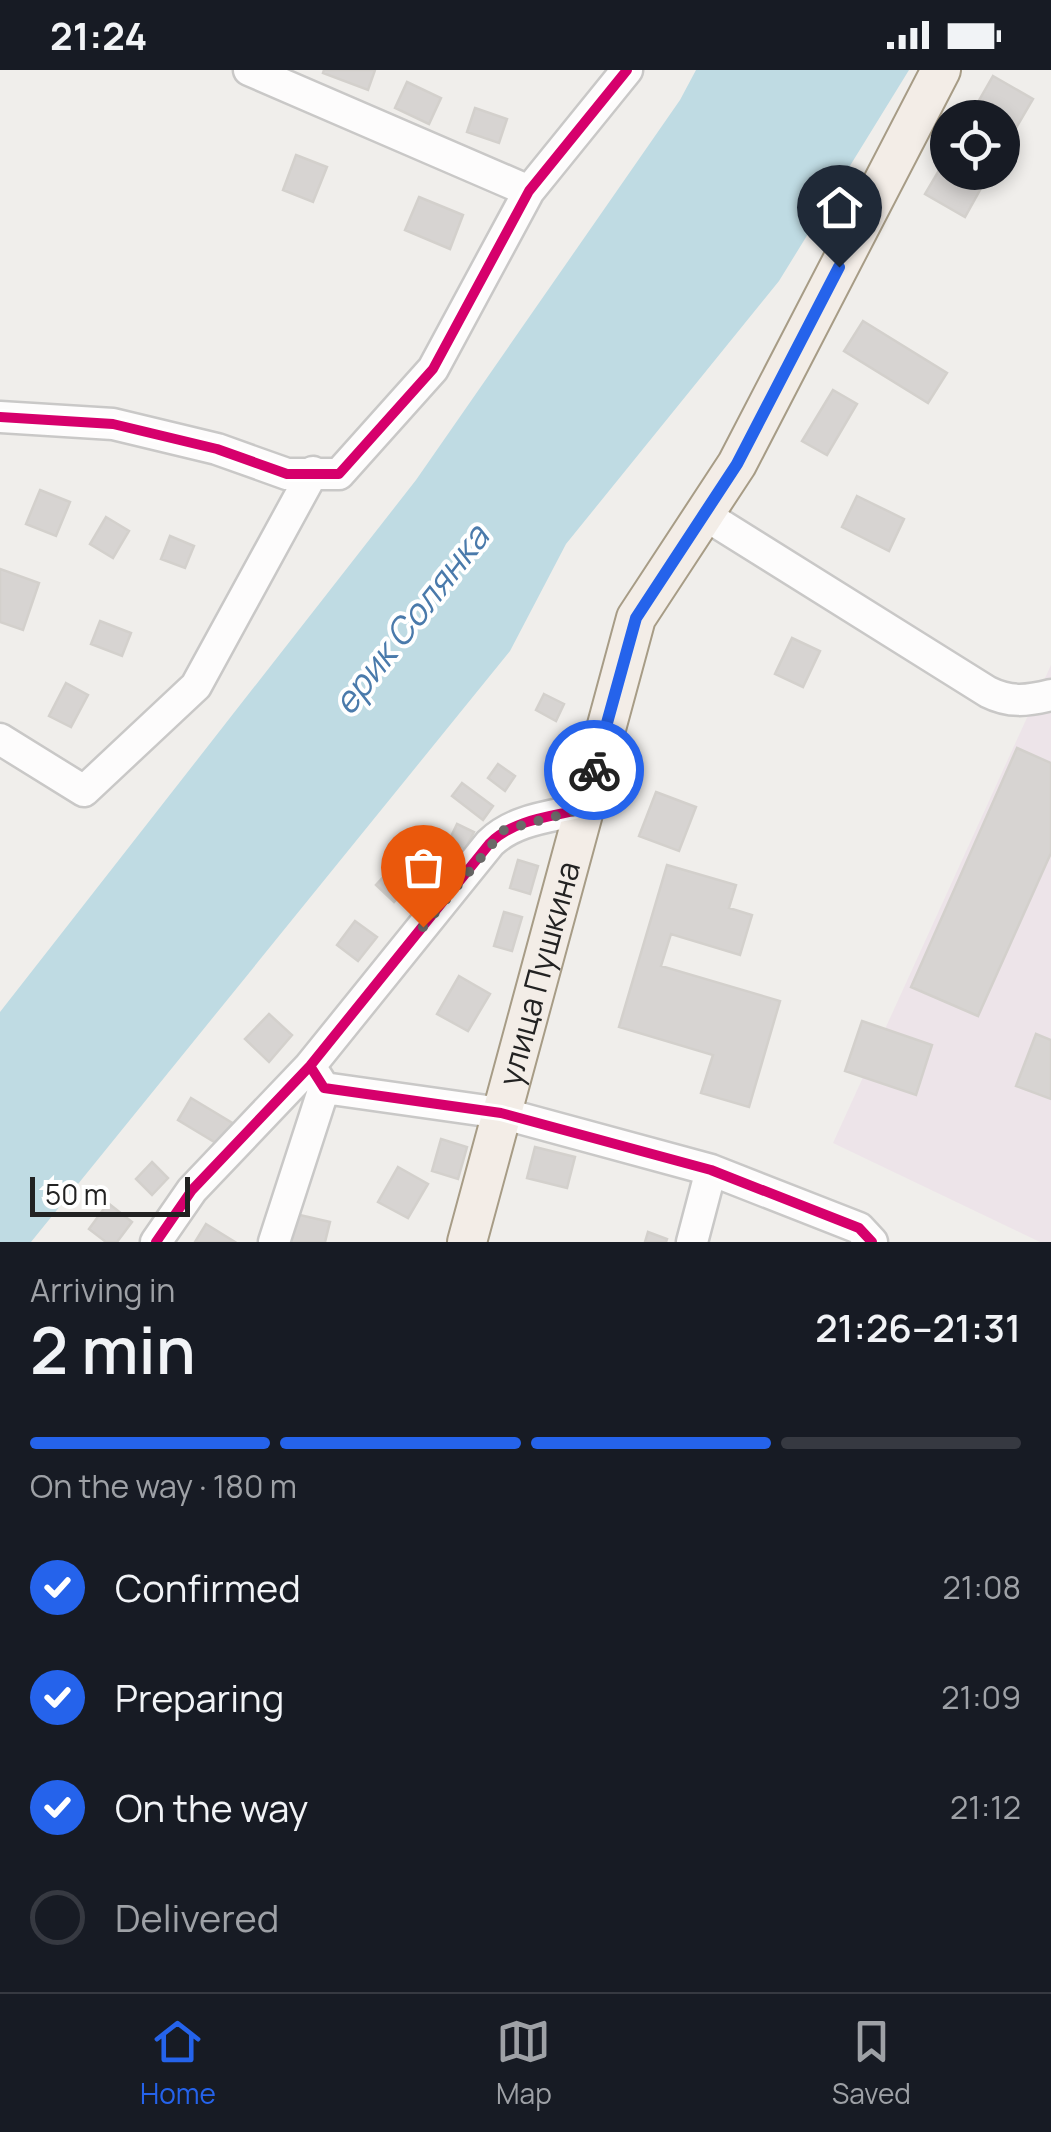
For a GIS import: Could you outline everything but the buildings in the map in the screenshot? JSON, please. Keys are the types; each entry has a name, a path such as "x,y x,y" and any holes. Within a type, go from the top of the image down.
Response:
{"main road":[{"name":"улица Пушкина","path":"467,1242 636,618 737,464 941,70"}],"street":[{"path":"249,70 529,192"},
{"path":"0,417 113,424 218,449 287,474 339,474 433,368 529,192 622,71"},
{"path":"0,739 84,791 196,686 313,472"},
{"path":"706,514 1004,700 1051,695"},
{"path":"156,1242 192,1190 317,1077 504,830 583,809"},
{"path":"317,1077 500,1114 711,1170 859,1228 872,1242"},
{"path":"274,1242 317,1077"},
{"path":"692,1242 711,1170"}],"shaded area":[{"path":"1051,665 1051,1242 1040,1242 833,1143"}],"water":[{"name":"ерик Солянка","path":"696,70 909,70 779,281 566,544 510,651 31,1242 0,1242 0,1012 416,480 680,100"}],"cycle path":[{"path":"0,417 113,424 217,449 287,474 339,474 433,369 529,191 627,70"},
{"path":"156,1242 192,1190 310,1066 490,843 522,824 583,809"},
{"path":"310,1066 324,1088 501,1113 711,1170 859,1228 872,1242"}],"way so far":[{"path":"423,927 504,830 583,809 594,770"}],"route":[{"path":"594,770 636,618 737,464 839,267"}]}
